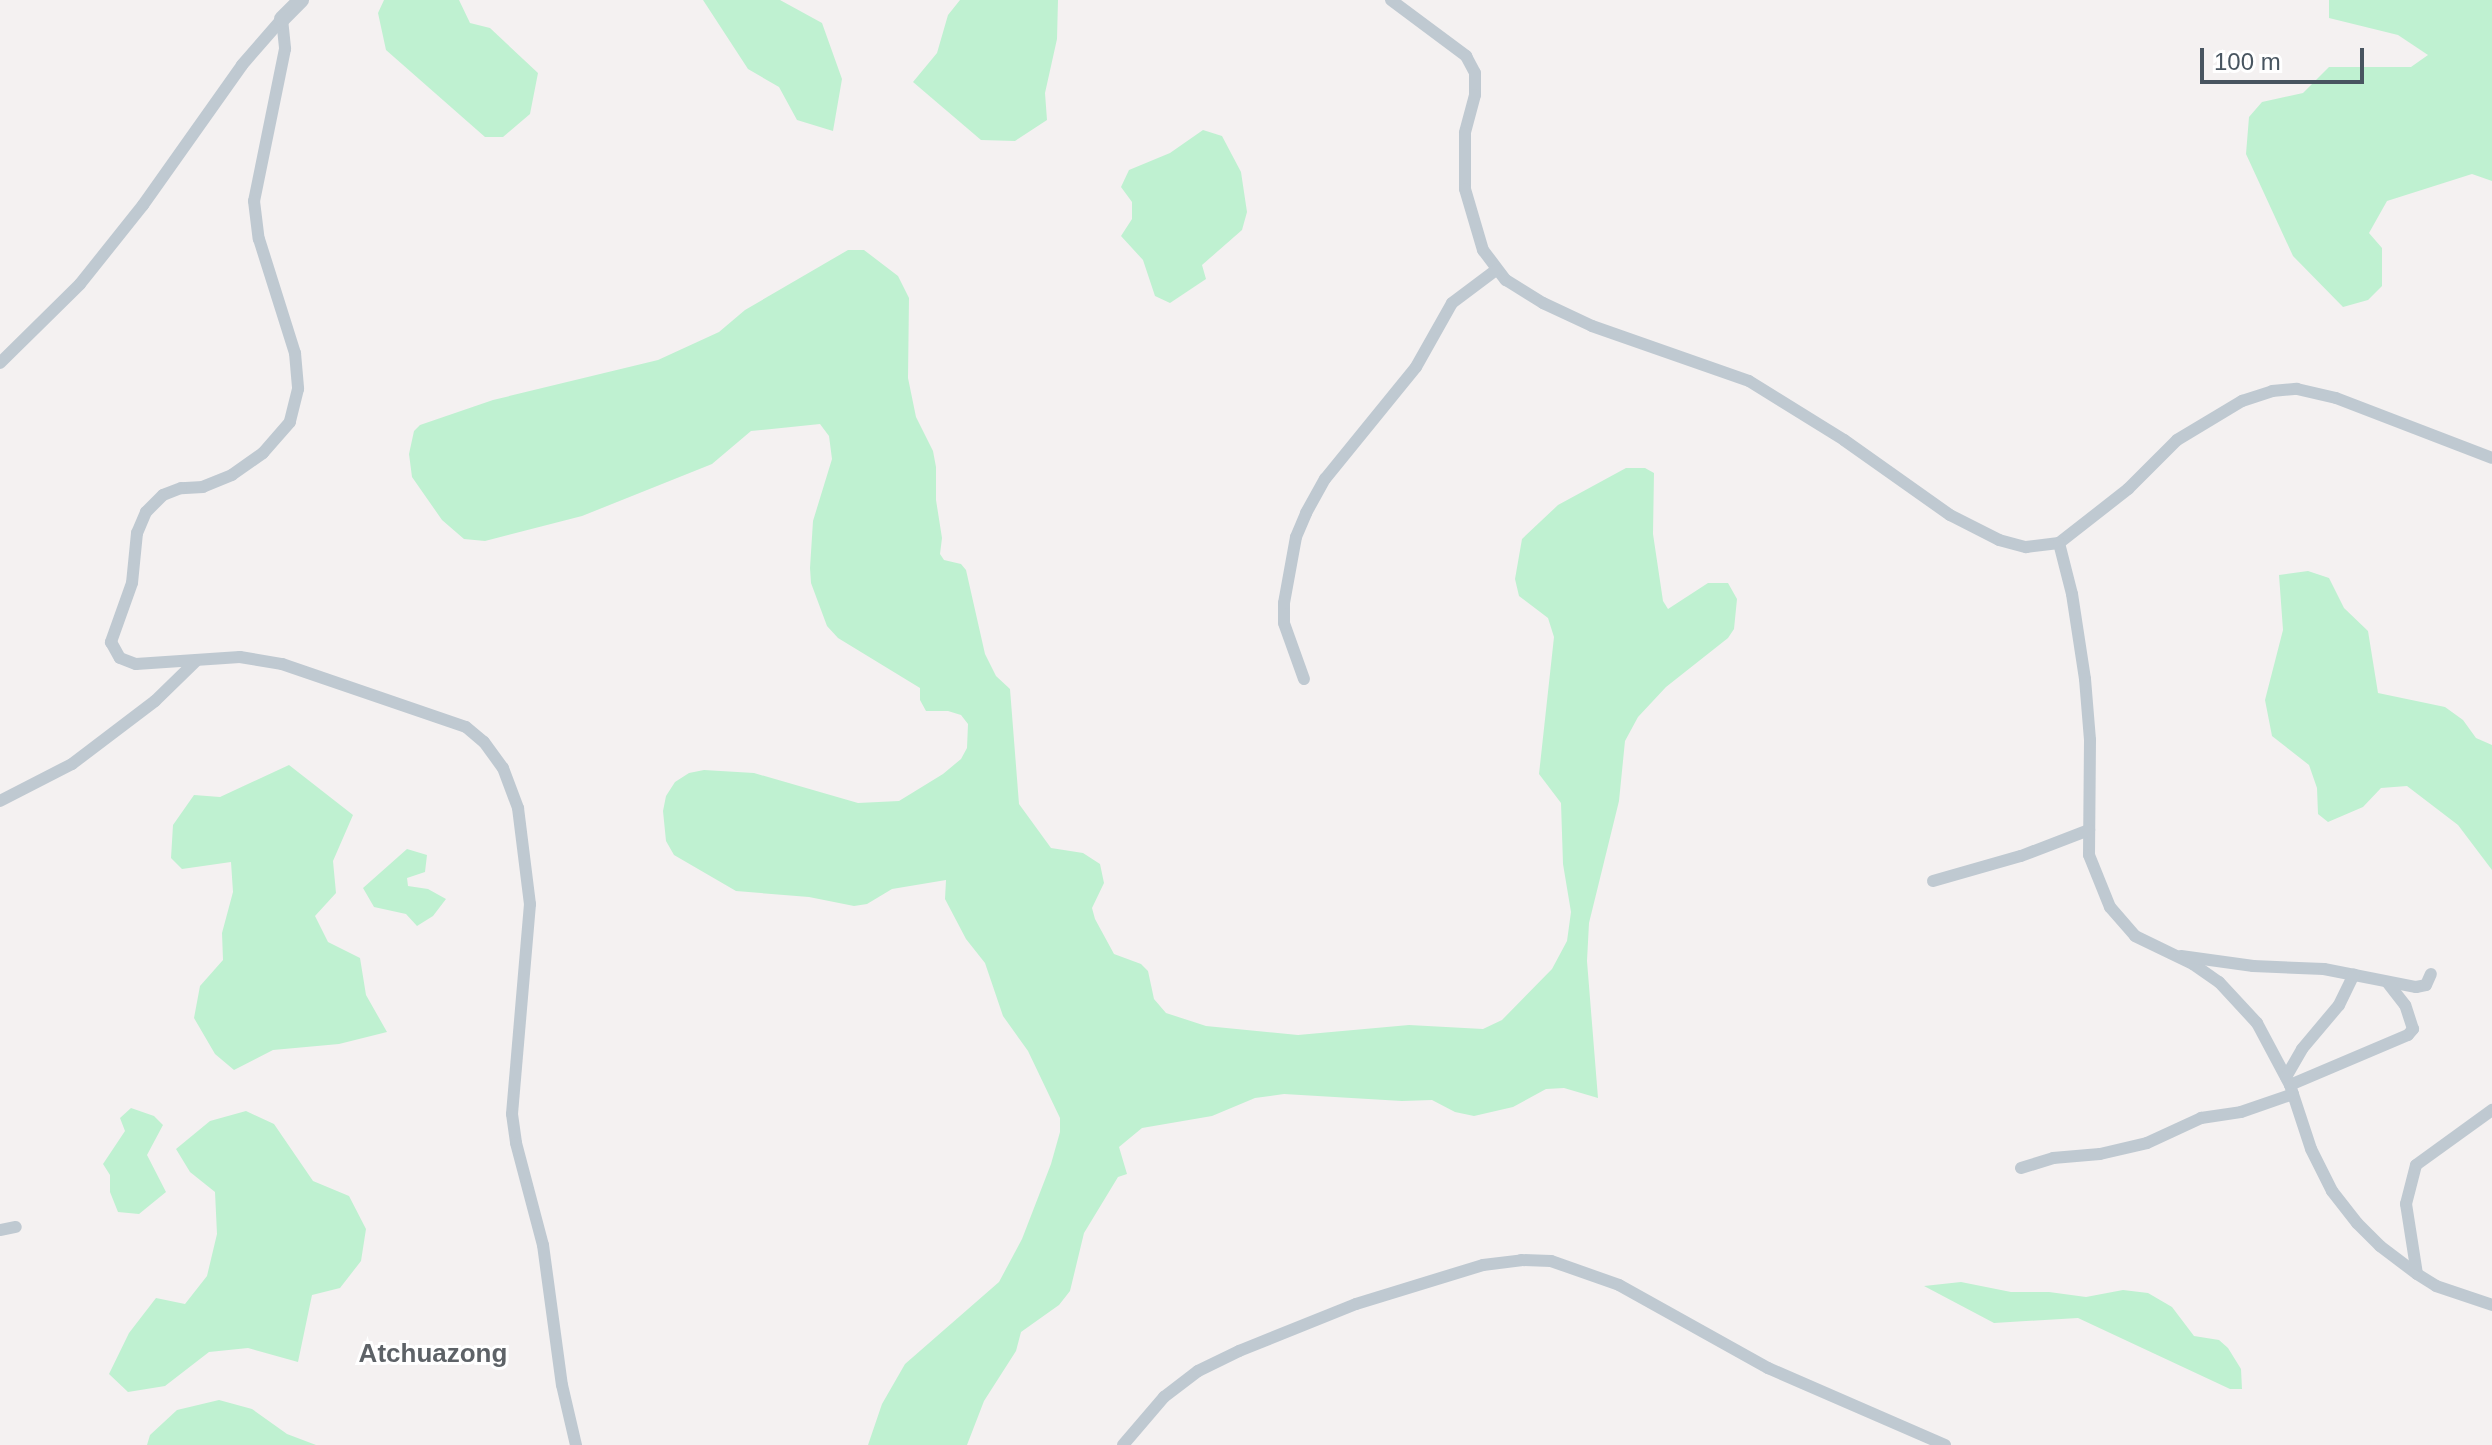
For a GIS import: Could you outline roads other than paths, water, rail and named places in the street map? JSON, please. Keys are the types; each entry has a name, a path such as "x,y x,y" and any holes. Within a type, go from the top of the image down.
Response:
{"street":[{"path":"0,363 80,284 143,205 242,65 301,0"},
{"path":"1391,0 1466,56 1475,73 1475,95 1465,133 1465,189 1478,237 1496,270 1530,296 1581,321 1749,381 1969,526 1999,540 2026,547 2059,543 2128,489 2177,440 2242,401 2272,391 2297,389 2336,398 2492,458"},
{"path":"282,19 285,49 254,201 259,239 295,353 298,389 290,422 263,453 232,475 203,487 181,488 163,495 146,512 137,533 132,583 111,642 120,658 136,664 240,657 282,664 466,727 484,742 503,768 518,808 530,904 512,1114 516,1143 543,1245 562,1385 576,1445"},
{"path":"1304,679 1284,623 1284,603 1296,537 1306,513 1325,479 1416,367 1452,303 1496,270"},
{"path":"2059,543 2075,607 2085,679 2090,754 2089,855 2110,907 2135,936 2177,956 2219,982 2257,1023 2290,1085 2311,1149 2332,1191 2380,1246 2436,1286 2492,1305"},
{"path":"0,801 72,764 155,701 196,661"},
{"path":"1933,881 2021,856 2089,830"},
{"path":"2177,956 2354,974 2416,987 2426,985 2431,974"},
{"path":"2290,1085 2302,1049 2339,1005 2354,974"},
{"path":"2021,1168 2053,1158 2100,1154 2147,1143 2201,1118 2241,1112 2290,1085 2408,1035 2413,1029 2405,1005 2384,980"},
{"path":"2417,1274 2406,1204 2416,1165 2492,1110"},
{"path":"0,1230 16,1227"},
{"path":"1123,1445 1164,1397 1198,1371 1239,1351 1412,1285 1483,1265 1521,1260 1551,1261 1619,1285 1768,1368 1945,1445"}],"district":[{"name":"Atchuazong","path":"433,1354"}]}
